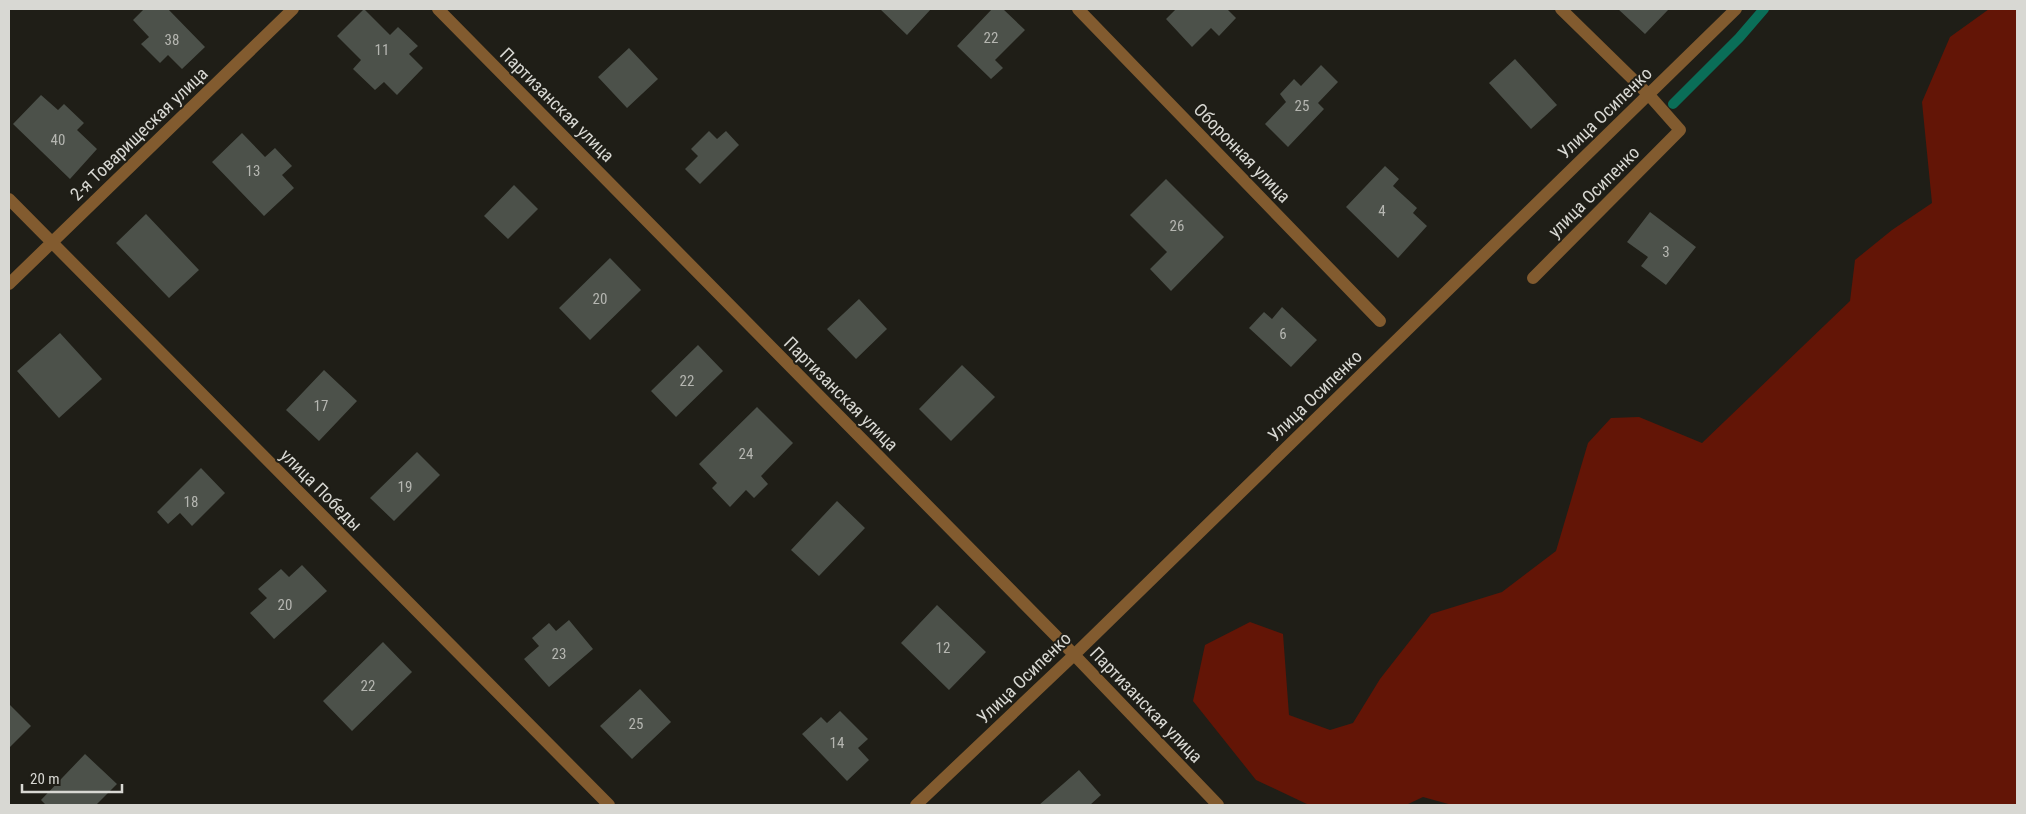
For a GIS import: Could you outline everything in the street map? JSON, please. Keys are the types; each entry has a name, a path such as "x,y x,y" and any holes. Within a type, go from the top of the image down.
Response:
{"street":[{"name":"2-я Товарищеская улица","path":"9,284 293,9"},
{"name":"Партизанская улица","path":"438,9 1074,655 1218,805"},
{"name":"Оборонная улица","path":"1078,9 1380,321"},
{"path":"1561,9 1649,95"},
{"name":"Улица Осипенко","path":"916,805 1074,655 1736,9"},
{"name":"улица Осипенко","path":"1533,278 1680,130 1649,95"},
{"name":"улица Победы","path":"9,199 609,805"}],"shaded area":[{"path":"1989,9 2017,9 2017,805 1452,805 1423,797 1406,805 1309,805 1256,780 1193,701 1205,645 1250,622 1283,634 1289,715 1330,730 1353,723 1380,679 1431,614 1502,592 1556,551 1588,443 1611,418 1639,417 1702,443 1850,301 1855,260 1892,230 1932,203 1922,102 1950,37"}],"building":[{"path":"144,9 168,9 205,47 182,69 168,55 160,63 141,44 149,37 133,20"},
{"path":"364,9 390,35 398,27 418,46 409,54 423,68 397,95 384,82 375,90 353,69 361,60 337,36"},
{"path":"880,9 931,9 907,35"},
{"path":"992,9 1003,9 1025,30 995,60 1003,68 991,79 957,46"},
{"path":"1176,9 1229,9 1236,18 1219,36 1211,28 1192,47 1166,19"},
{"path":"1618,9 1669,9 1645,34"},
{"path":"629,48 658,79 627,108 598,77"},
{"path":"1515,59 1557,105 1531,129 1489,83"},
{"path":"1321,65 1338,82 1318,103 1324,109 1288,147 1265,124 1286,102 1280,94 1294,79 1301,86"},
{"path":"41,95 58,110 64,104 84,123 77,130 97,149 70,179 13,124"},
{"path":"709,131 717,139 726,131 739,145 700,184 685,169 698,156 691,149"},
{"path":"242,133 265,157 275,148 292,166 282,175 294,188 264,216 212,162"},
{"path":"1385,166 1399,179 1393,186 1417,208 1413,213 1427,226 1398,258 1346,207"},
{"path":"1166,179 1224,237 1171,291 1150,269 1167,252 1130,215"},
{"path":"514,185 538,209 508,239 484,216"},
{"path":"1650,212 1696,247 1666,285 1641,266 1648,257 1627,242"},
{"path":"146,214 199,270 169,298 116,243"},
{"path":"610,258 641,290 590,340 559,308"},
{"path":"859,299 887,329 856,359 827,329"},
{"path":"1282,307 1317,340 1291,367 1249,328 1264,312 1272,319"},
{"path":"60,333 102,379 59,418 17,371"},
{"path":"698,345 723,371 676,417 651,391"},
{"path":"962,365 995,397 951,441 919,409"},
{"path":"324,370 357,401 319,441 286,410"},
{"path":"757,407 793,443 761,476 768,484 754,498 746,490 730,507 712,488 717,483 699,464"},
{"path":"417,452 440,475 394,521 370,498"},
{"path":"201,468 225,493 192,526 180,513 168,524 157,512"},
{"path":"837,501 865,528 819,576 791,550"},
{"path":"302,565 327,591 274,639 250,613 267,598 258,589 281,569 289,577"},
{"path":"937,605 986,652 949,690 901,643"},
{"path":"569,620 593,649 549,687 524,659 539,646 532,638 549,623 556,631"},
{"path":"383,642 412,672 352,731 323,701"},
{"path":"640,689 671,722 632,759 600,726"},
{"path":"9,704 31,726 9,748"},
{"path":"840,711 868,739 858,748 869,760 847,781 802,734 821,717 827,723"},
{"path":"85,754 117,784 96,805 46,805 41,800"},
{"path":"1079,770 1101,795 1090,805 1039,805"}],"waterway":[{"path":"1673,104 1739,38 1764,9"}]}
